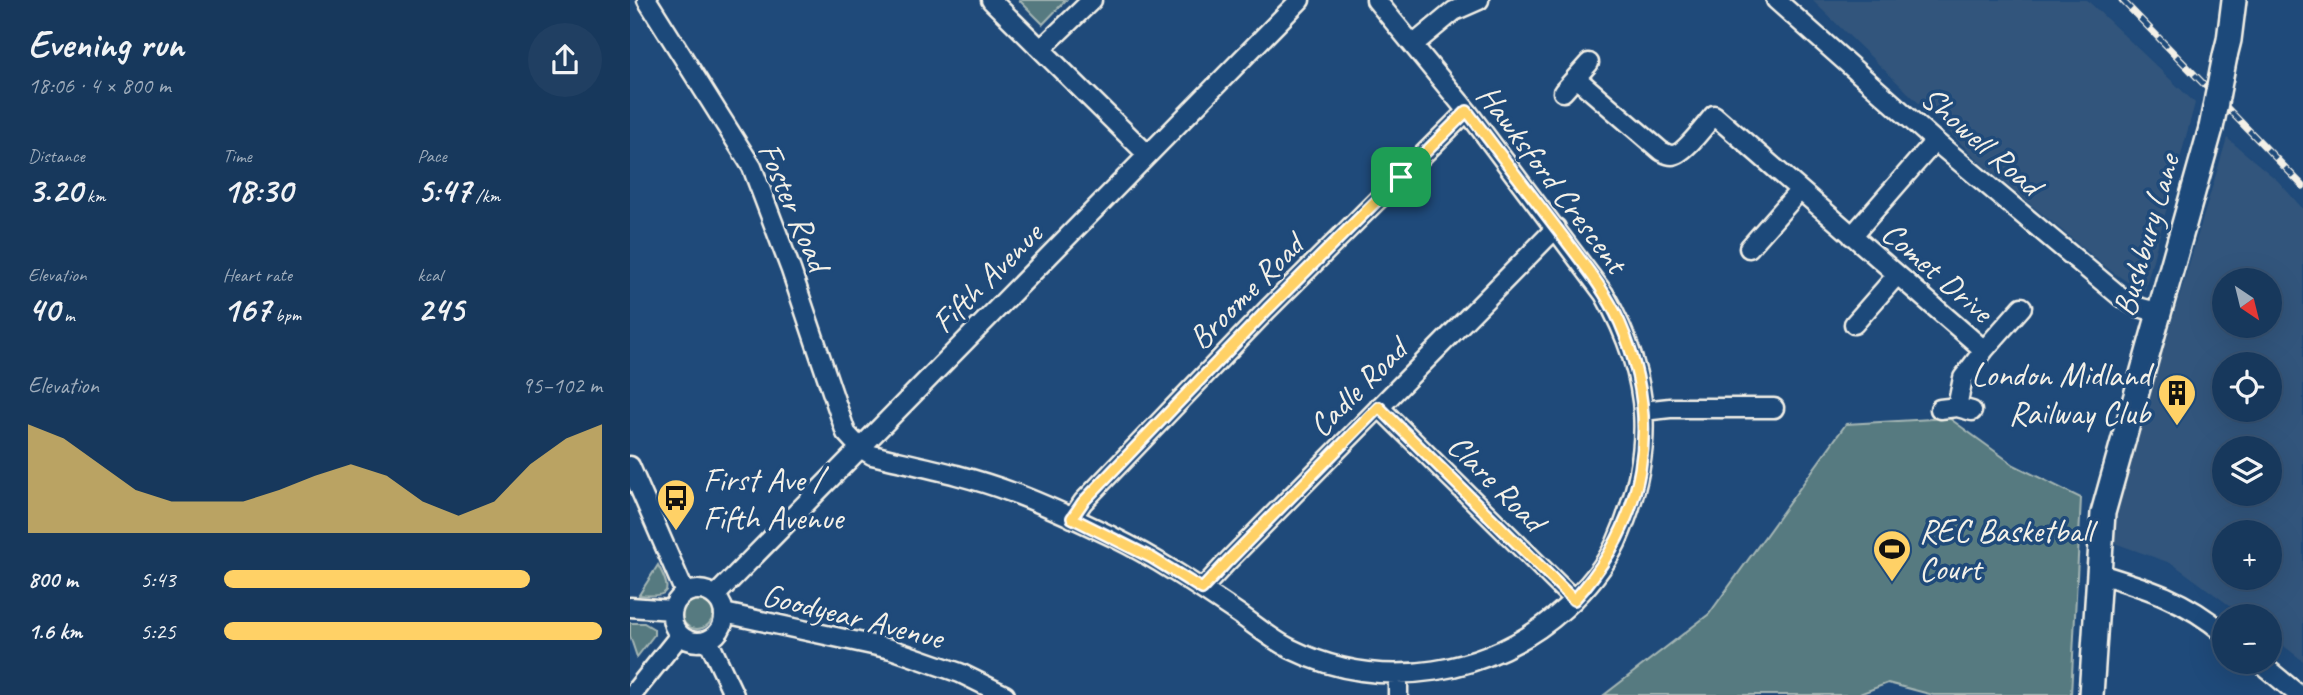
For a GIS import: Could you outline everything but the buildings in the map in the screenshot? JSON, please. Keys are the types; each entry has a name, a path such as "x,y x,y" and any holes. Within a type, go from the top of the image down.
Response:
{"street":[{"name":"Foster Road","path":"647,0 752,167 791,270 846,433 859,447"},
{"path":"991,0 1148,155"},
{"path":"1041,49 1092,0"},
{"name":"Fifth Avenue","path":"715,596 1300,0"},
{"name":"Hawksford Crescent","path":"859,447 872,455 1012,492 1072,518 1142,553 1202,589 1290,649 1338,666 1398,675 1434,671 1487,658 1532,635 1574,600 1594,578 1613,549 1630,512 1640,477 1644,445 1640,384 1619,321 1604,295 1467,111 1376,0"},
{"path":"1413,45 1459,3 1479,0"},
{"name":"Showell Road","path":"1776,0 1935,141 2121,297 2138,307 2157,312"},
{"name":"Bushbury Lane","path":"2091,695 2103,513 2157,312 2211,128 2229,40 2234,0"},
{"path":"1563,92 1589,63"},
{"name":"Comet Drive","path":"1576,78 1661,151 1670,155 1677,155 1684,149 1714,115 1984,350"},
{"name":"Broome Road","path":"1072,518 1083,502 1268,309 1467,111"},
{"name":"Comet Drive","path":"1852,236 1935,141"},
{"path":"1749,248 1800,190"},
{"name":"Cadle Road","path":"1202,589 1556,228"},
{"path":"1854,324 1897,275"},
{"name":"Comet Drive","path":"1956,409 1963,378 2022,307"},
{"name":"Clare Road","path":"1379,407 1574,600"},
{"path":"1643,411 1670,408 1774,408"},
{"path":"630,466 685,593"},
{"path":"2097,573 2157,591 2212,623"},
{"path":"701,590 715,596 724,614 720,629 708,640 693,642 674,628 672,610 679,597 685,593 701,590"},
{"path":"630,607 672,610"},
{"name":"Goodyear Avenue","path":"724,614 891,649 960,673 1005,695"},
{"path":"632,695 680,635"},
{"path":"708,640 734,695"},
{"path":"2274,674 2299,695"},
{"path":"1398,675 1398,695"}],"shaded area":[{"path":"1812,0 2087,0 2195,103 2144,293 2111,271 1984,166"},
{"path":"2227,138 2278,181 2303,209 2303,661 2282,644 2282,604 2228,604 2173,564 2106,540"}],"green space":[{"path":"1019,0 1066,0 1043,24"},
{"path":"1949,418 2014,465 2081,498 2071,695 1933,695 1888,683 1857,695 1604,695 1709,614 1846,424"},
{"path":"658,565 667,587 666,591 657,595 639,595"},
{"path":"697,597 708,602 713,613 708,624 697,629 686,624 681,613 686,602"},
{"path":"630,623 644,623 654,629 654,635 637,657 630,636"}],"railway":[{"path":"2122,0 2303,186"}],"place":[{"name":"London Midland Railway Club","path":"2177,427"},
{"name":"First Ave / Fifth Avenue","path":"676,532"},
{"name":"REC Basketball Court","path":"1892,583"}],"route":[{"path":"1467,111 1578,258 1619,321 1640,384 1644,445 1640,477 1630,512 1613,549 1594,578 1574,600 1379,407 1202,589 1114,537 1072,518 1116,466 1401,177 1467,111"}]}
